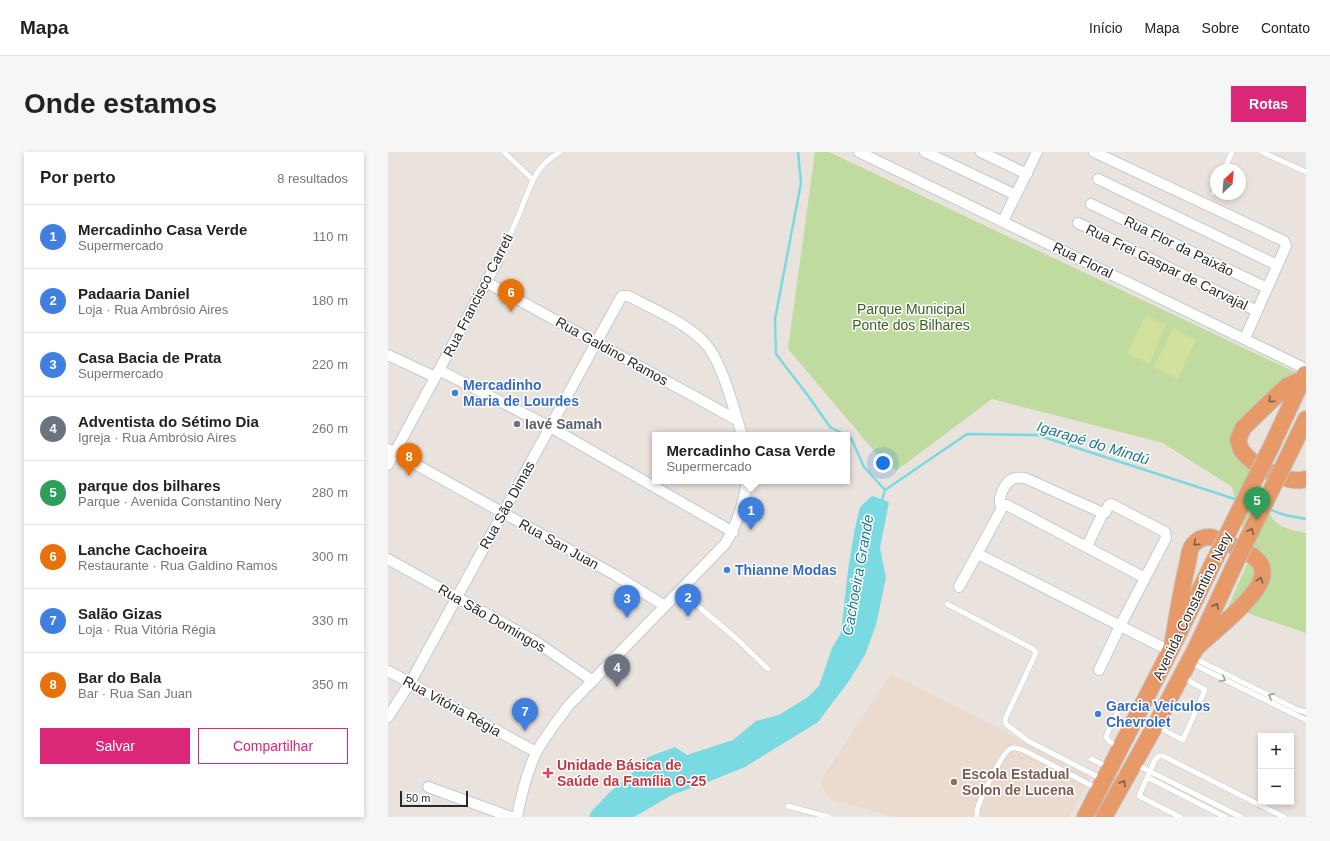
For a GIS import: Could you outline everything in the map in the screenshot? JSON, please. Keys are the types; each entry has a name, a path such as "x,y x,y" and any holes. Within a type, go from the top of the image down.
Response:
{"highway":[{"name":"Avenida Constantino Nery","path":"1085,817 1142,707 1273,443 1305,373"},
{"path":"1305,373 1287,386 1243,428 1238,440 1243,452 1249,459 1259,465 1281,477 1297,480 1306,479"},
{"name":"Avenida Constantino Nery","path":"1104,817 1155,726 1189,660 1306,419"},
{"path":"1171,648 1191,547 1195,542 1201,538 1210,537 1252,555 1260,564 1262,573 1260,582 1253,594 1189,660"}],"street":[{"name":"Rua Floral","path":"859,152 1245,338 1305,373"},
{"path":"925,152 1016,195"},
{"path":"981,152 1027,174"},
{"path":"1003,221 1037,152"},
{"path":"1094,152 1286,243 1245,338"},
{"path":"1098,180 1277,265"},
{"name":"Rua Flor da Paixão","path":"1091,204 1267,288"},
{"name":"Rua Frei Gaspar de Carvajal","path":"1078,223 1257,311"},
{"name":"Rua Francisco Carreti","path":"388,465 391,451 437,373 497,262"},
{"name":"Rua Galdino Ramos","path":"486,282 737,420"},
{"name":"Rua São Dimas","path":"388,717 410,683 620,298 626,296 688,328 704,342 714,354 720,368 737,420"},
{"path":"388,355 437,373 550,427 733,532"},
{"path":"737,420 741,432"},
{"name":"Rua San Juan","path":"391,451 615,575 665,606"},
{"path":"1002,508 1000,505 1000,498 1006,485 1012,480 1025,478 1103,513"},
{"path":"517,817 525,784 536,752 549,732 561,716 593,681 725,544 733,532 741,513 747,484"},
{"path":"1087,546 1103,513 1105,513 1111,504 1165,532 1166,538 1120,626 1100,670"},
{"path":"959,587 1004,505 1011,506 1145,578"},
{"path":"978,554 1120,626 1171,648"},
{"name":"Rua São Domingos","path":"388,559 534,641 593,681"},
{"name":"Rua Vitória Régia","path":"388,671 536,752"},
{"path":"428,787 511,817"}],"lane":[{"path":"504,152 532,179"},
{"name":"Rua Francisco Carreti","path":"497,262 517,218 532,179 550,158 560,152"},
{"path":"1227,164 1232,152"},
{"path":"1262,152 1306,172"},
{"path":"680,591 738,640 768,669"},
{"path":"947,604 1033,649 1036,653 1006,717 1006,724 1028,741 1105,780"},
{"path":"1189,660 1298,710 1306,712"},
{"path":"1189,660 1306,720"},
{"path":"1155,726 1183,740 1205,690 1191,682 1189,660"},
{"path":"977,817 977,810 993,774 1006,751 1012,748 1020,749 1105,780"},
{"path":"1180,817 1139,796 1155,760 1159,756 1163,756 1284,817"},
{"path":"1091,759 1105,780"},
{"path":"1134,763 1241,817"},
{"path":"1147,777 1225,817"},
{"path":"788,806 829,817"}],"shaded area":[{"path":"892,674 1091,776 1069,817 895,817 831,799 826,795 820,782 887,679"}],"green space":[{"name":"Parque Municipal Ponte dos Bilhares","path":"815,152 829,152 1297,373 1243,428 1272,518 1283,527 1306,533 1306,633 1244,612 1225,614 1250,557 1232,487 1163,443 992,399 897,470 886,465 788,349"},
{"path":"1146,315 1166,325 1149,364 1127,354"},
{"path":"1173,328 1196,340 1178,379 1154,367"}],"water":[{"path":"872,496 889,502 880,548 886,578 876,625 865,655 849,681 818,722 745,767 672,795 634,817 589,817 591,812 610,792 648,757 675,747 687,755 733,740 756,721 779,715 808,697 819,686 832,648 841,633 848,570 860,507"}],"waterway":[{"path":"798,152 801,183 775,319 776,354 830,427 839,432"},
{"name":"Igarapé do Mindú","path":"885,490 967,434 1037,435 1238,500"},
{"path":"850,438 864,467 885,490"},
{"name":"Cachoeira Grande","path":"881,503 885,490"},
{"name":"Igarapé do Mindú","path":"1268,509 1285,515 1306,519"}],"place":[{"name":"Lanche Cachoeira","path":"511,312"},
{"name":"Mercadinho Maria de Lourdes","path":"455,393"},
{"name":"Iavé Samah","path":"517,424"},
{"name":"Bar do Bala","path":"409,476"},
{"name":"parque dos bilhares","path":"1257,520"},
{"name":"Mercadinho Casa Verde","path":"751,530"},
{"name":"Thianne Modas","path":"727,570"},
{"name":"Padaaria Daniel","path":"688,617"},
{"name":"Casa Bacia de Prata","path":"627,618"},
{"name":"Adventista do Sétimo Dia","path":"617,687"},
{"name":"Garcia Veículos Chevrolet","path":"1098,714"},
{"name":"Salão Gizas","path":"525,731"},
{"name":"Unidade Básica de Saúde da Família O-25","path":"548,773"},
{"name":"Escola Estadual Solon de Lucena","path":"954,782"}]}
